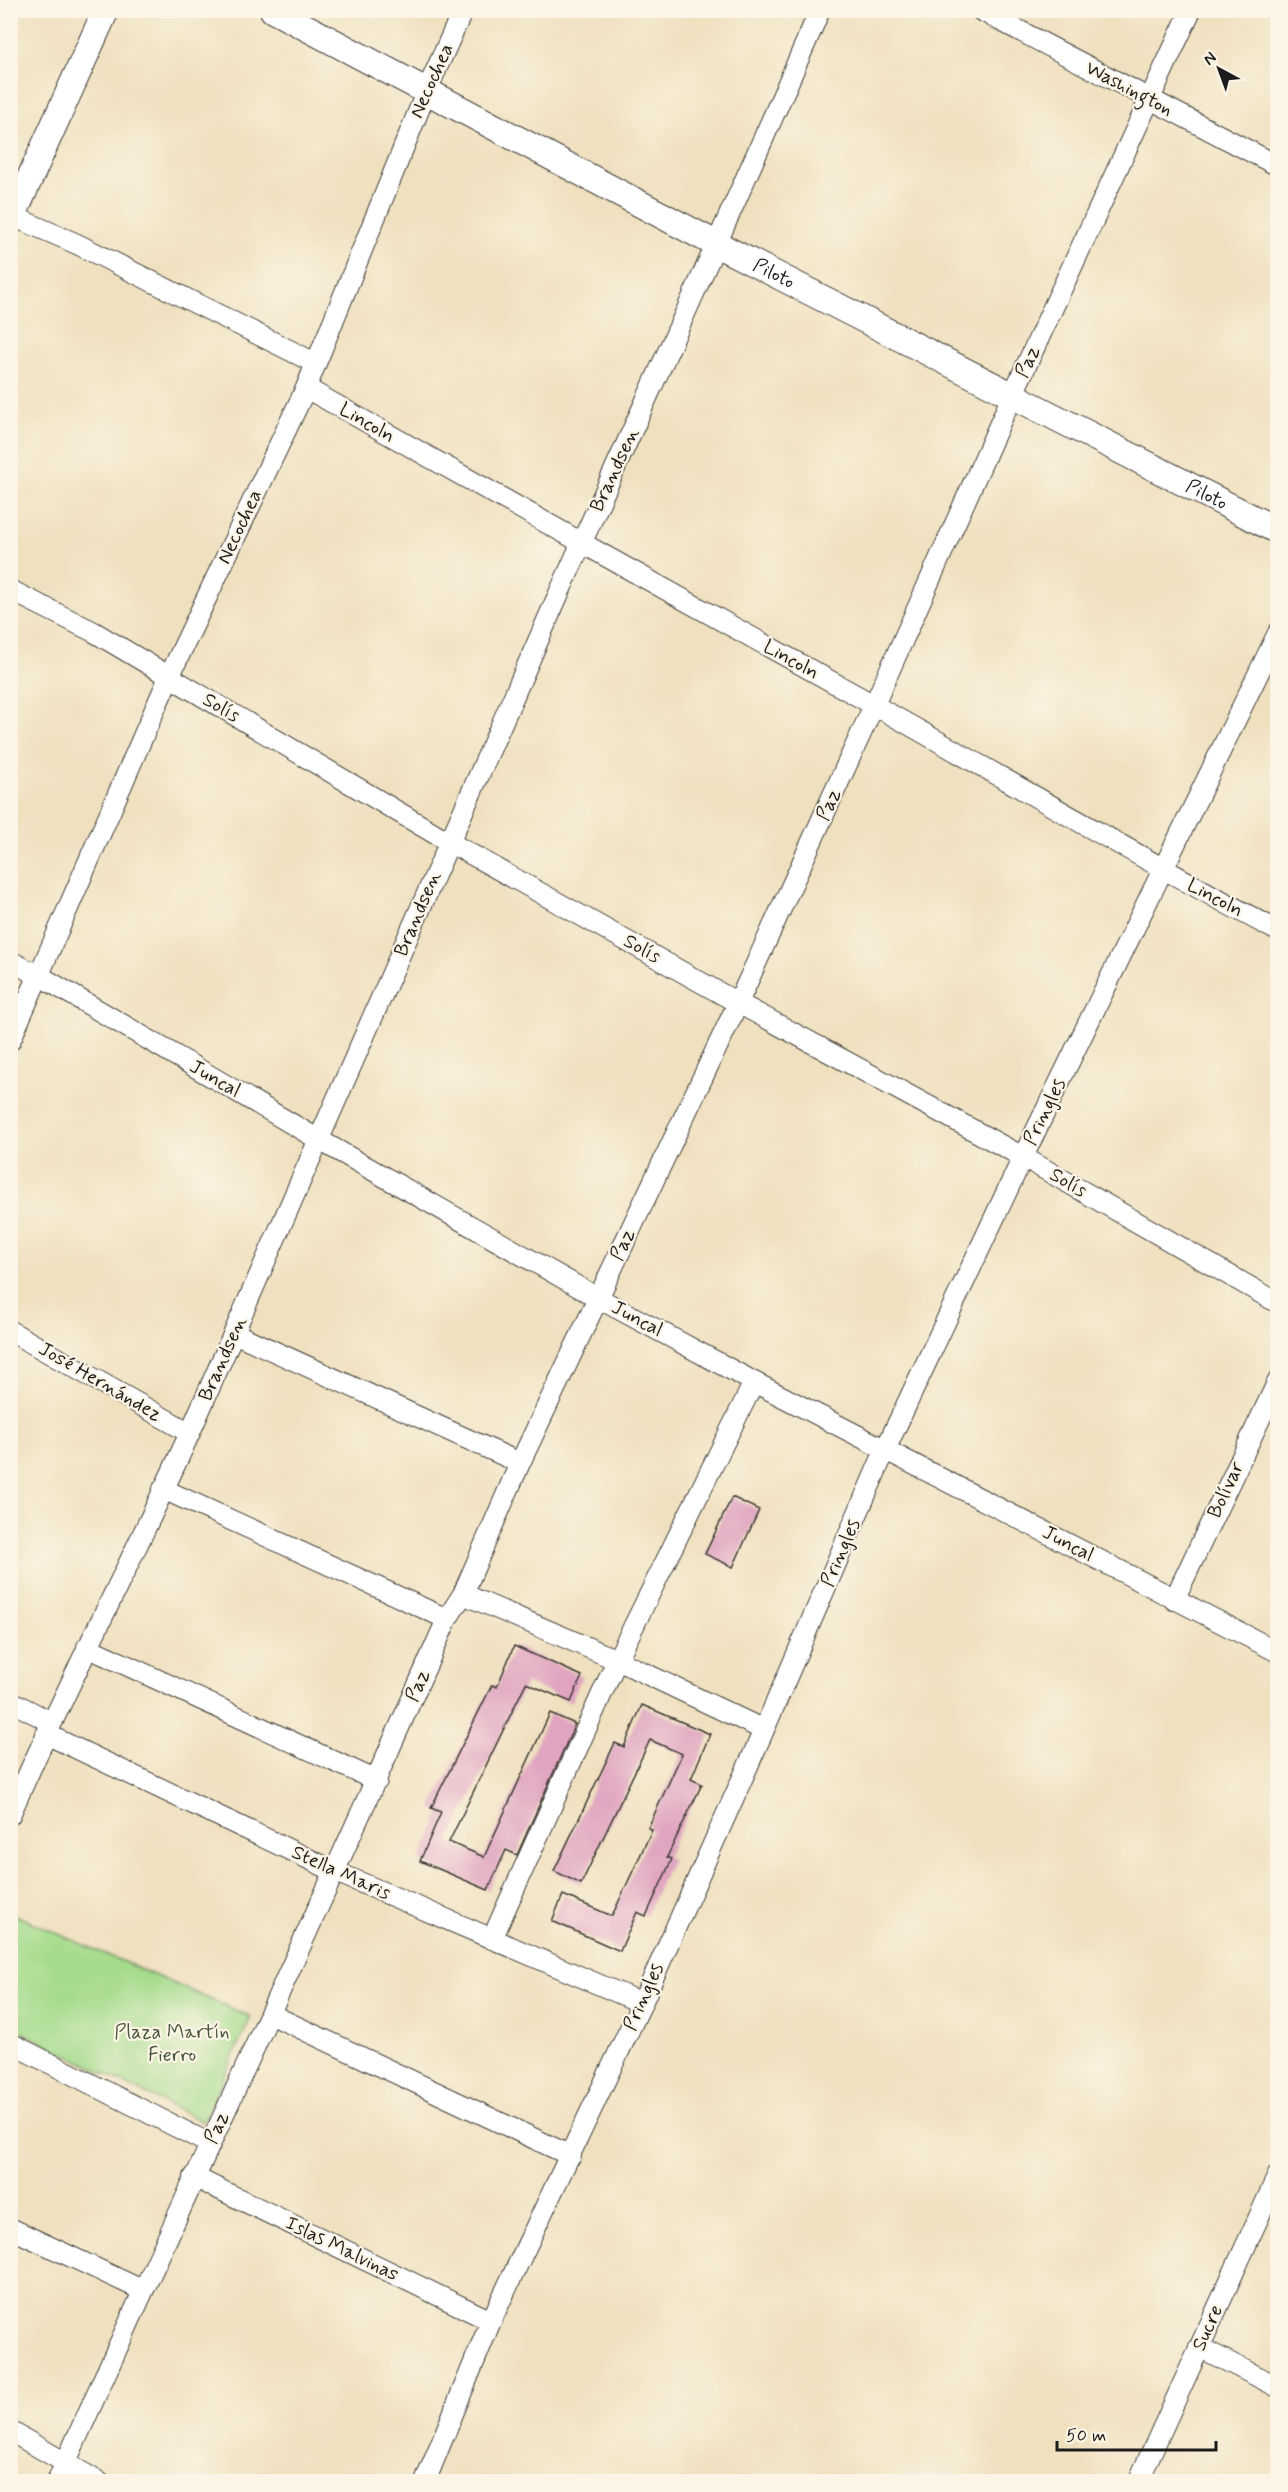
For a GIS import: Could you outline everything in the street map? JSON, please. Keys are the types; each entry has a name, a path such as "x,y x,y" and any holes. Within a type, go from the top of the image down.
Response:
{"main road":[{"path":"11,218 106,10"},
{"name":"Piloto","path":"273,10 718,245 1278,531"}],"street":[{"name":"Necochea","path":"10,1041 169,677 306,388 427,90 463,10"},
{"name":"Brandsen","path":"10,1815 48,1728 190,1433 321,1141 449,842 718,245 820,10"},
{"name":"Washington","path":"980,10 1278,166"},
{"name":"Paz","path":"57,2481 142,2290 336,1872 447,1619 463,1594 520,1463 738,1003 1013,394 1191,10"},
{"path":"11,218 77,244 315,363"},
{"name":"Lincoln","path":"306,388 581,545 874,705 1163,871 1278,932"},
{"name":"Solís","path":"10,590 94,632 449,842 738,1003 1023,1157 1278,1303"},
{"name":"Pringles","path":"425,2481 491,2321 642,2003 764,1730 886,1448 1023,1157 1278,633"},
{"name":"Juncal","path":"10,961 40,976 321,1141 598,1298 754,1382 1278,1652"},
{"name":"José Hernández","path":"10,1331 190,1433"},
{"path":"234,1333 520,1463"},
{"name":"Bolívar","path":"1174,1600 1278,1381"},
{"path":"492,1939 617,1660 754,1382"},
{"path":"163,1489 447,1619"},
{"path":"463,1594 617,1660 764,1730"},
{"path":"87,1647 377,1781"},
{"name":"Stella Maris","path":"10,1701 48,1728 336,1872 642,2003"},
{"path":"270,2014 571,2156"},
{"path":"10,2043 210,2144"},
{"name":"Sucre","path":"1138,2481 1278,2175"},
{"name":"Islas Malvinas","path":"194,2177 491,2321"},
{"path":"10,2228 142,2290"},
{"path":"1199,2347 1278,2387"},
{"path":"10,2431 99,2481"}],"green space":[{"name":"Plaza Martín Fierro","path":"10,1913 251,2017 203,2122 11,2027"}],"building":[{"path":"732,1497 759,1510 733,1567 705,1554"},
{"path":"514,1646 582,1676 571,1702 526,1683 449,1842 484,1857 550,1713 575,1724 517,1855 506,1850 488,1890 420,1861 441,1812 431,1808 492,1685 497,1687"},
{"path":"642,1705 710,1734 691,1779 702,1784 667,1857 672,1859 646,1916 637,1912 620,1951 552,1921 563,1895 612,1916 652,1830 648,1828 682,1754 650,1740 581,1884 554,1871 615,1743 624,1747"}]}
